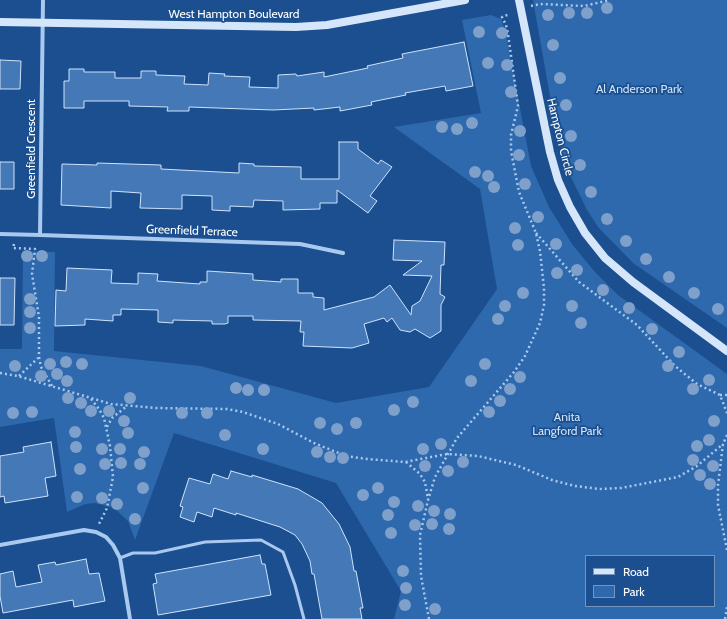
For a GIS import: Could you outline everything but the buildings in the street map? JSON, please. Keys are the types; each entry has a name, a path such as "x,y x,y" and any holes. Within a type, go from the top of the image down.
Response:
{"street":[{"name":"Greenfield Crescent","path":"40,235 43,0"},
{"name":"West Hampton Boulevard","path":"0,22 296,27 327,25 465,0"},
{"name":"Hampton Circle","path":"519,0 550,152 558,180 570,207 585,233 605,258 633,282 727,351"},
{"path":"0,234 40,235"},
{"name":"Greenfield Terrace","path":"40,235 300,244 343,253"},
{"path":"0,545 84,530 96,532 106,537 113,545 120,558 130,619"}],"lane":[{"path":"120,558 133,554 155,553 205,542 261,540 283,552 295,584 304,619"}],"path":[{"path":"429,619 425,602 420,556 420,535 428,500 436,478 447,454 469,423 514,372 533,341 540,323 544,305 544,288 536,233 519,192 511,151 511,135 518,106"},
{"path":"536,233 579,282 637,325 675,366 697,384 720,395 727,395"},
{"path":"14,234 13,248 35,249 32,274 39,317 39,357 41,367 52,387"},
{"path":"18,376 39,357"},
{"path":"0,373 18,376 90,399 128,406 200,408 243,412 278,424 314,443 346,456 405,462 447,454 498,460 552,480 575,486 599,489 621,488 678,477 697,466 723,444"},
{"path":"720,395 727,413"},
{"path":"90,399 100,409 107,427 113,477 107,508 96,532"},
{"path":"107,427 112,418 128,406"},
{"path":"727,435 723,444 718,486 718,505 727,550"},
{"path":"405,462 420,474 425,482 428,500"},
{"path":"725,619 727,607"}],"green space":[{"name":"Al Anderson Park","path":"533,0 727,0 727,328 633,263 598,227 587,210 568,171 556,130"},
{"name":"Anita Langford Park","path":"491,15 501,19 505,30 531,166 549,207 572,244 594,271 618,295 727,374 727,619 394,619 401,591 336,483 174,433 135,540 128,521 114,508 95,503 85,504 67,512 54,418 0,427 0,349 22,349 23,251 55,252 54,351 201,366 336,403 429,387 497,289 480,189 394,127 481,113 462,20"}]}
